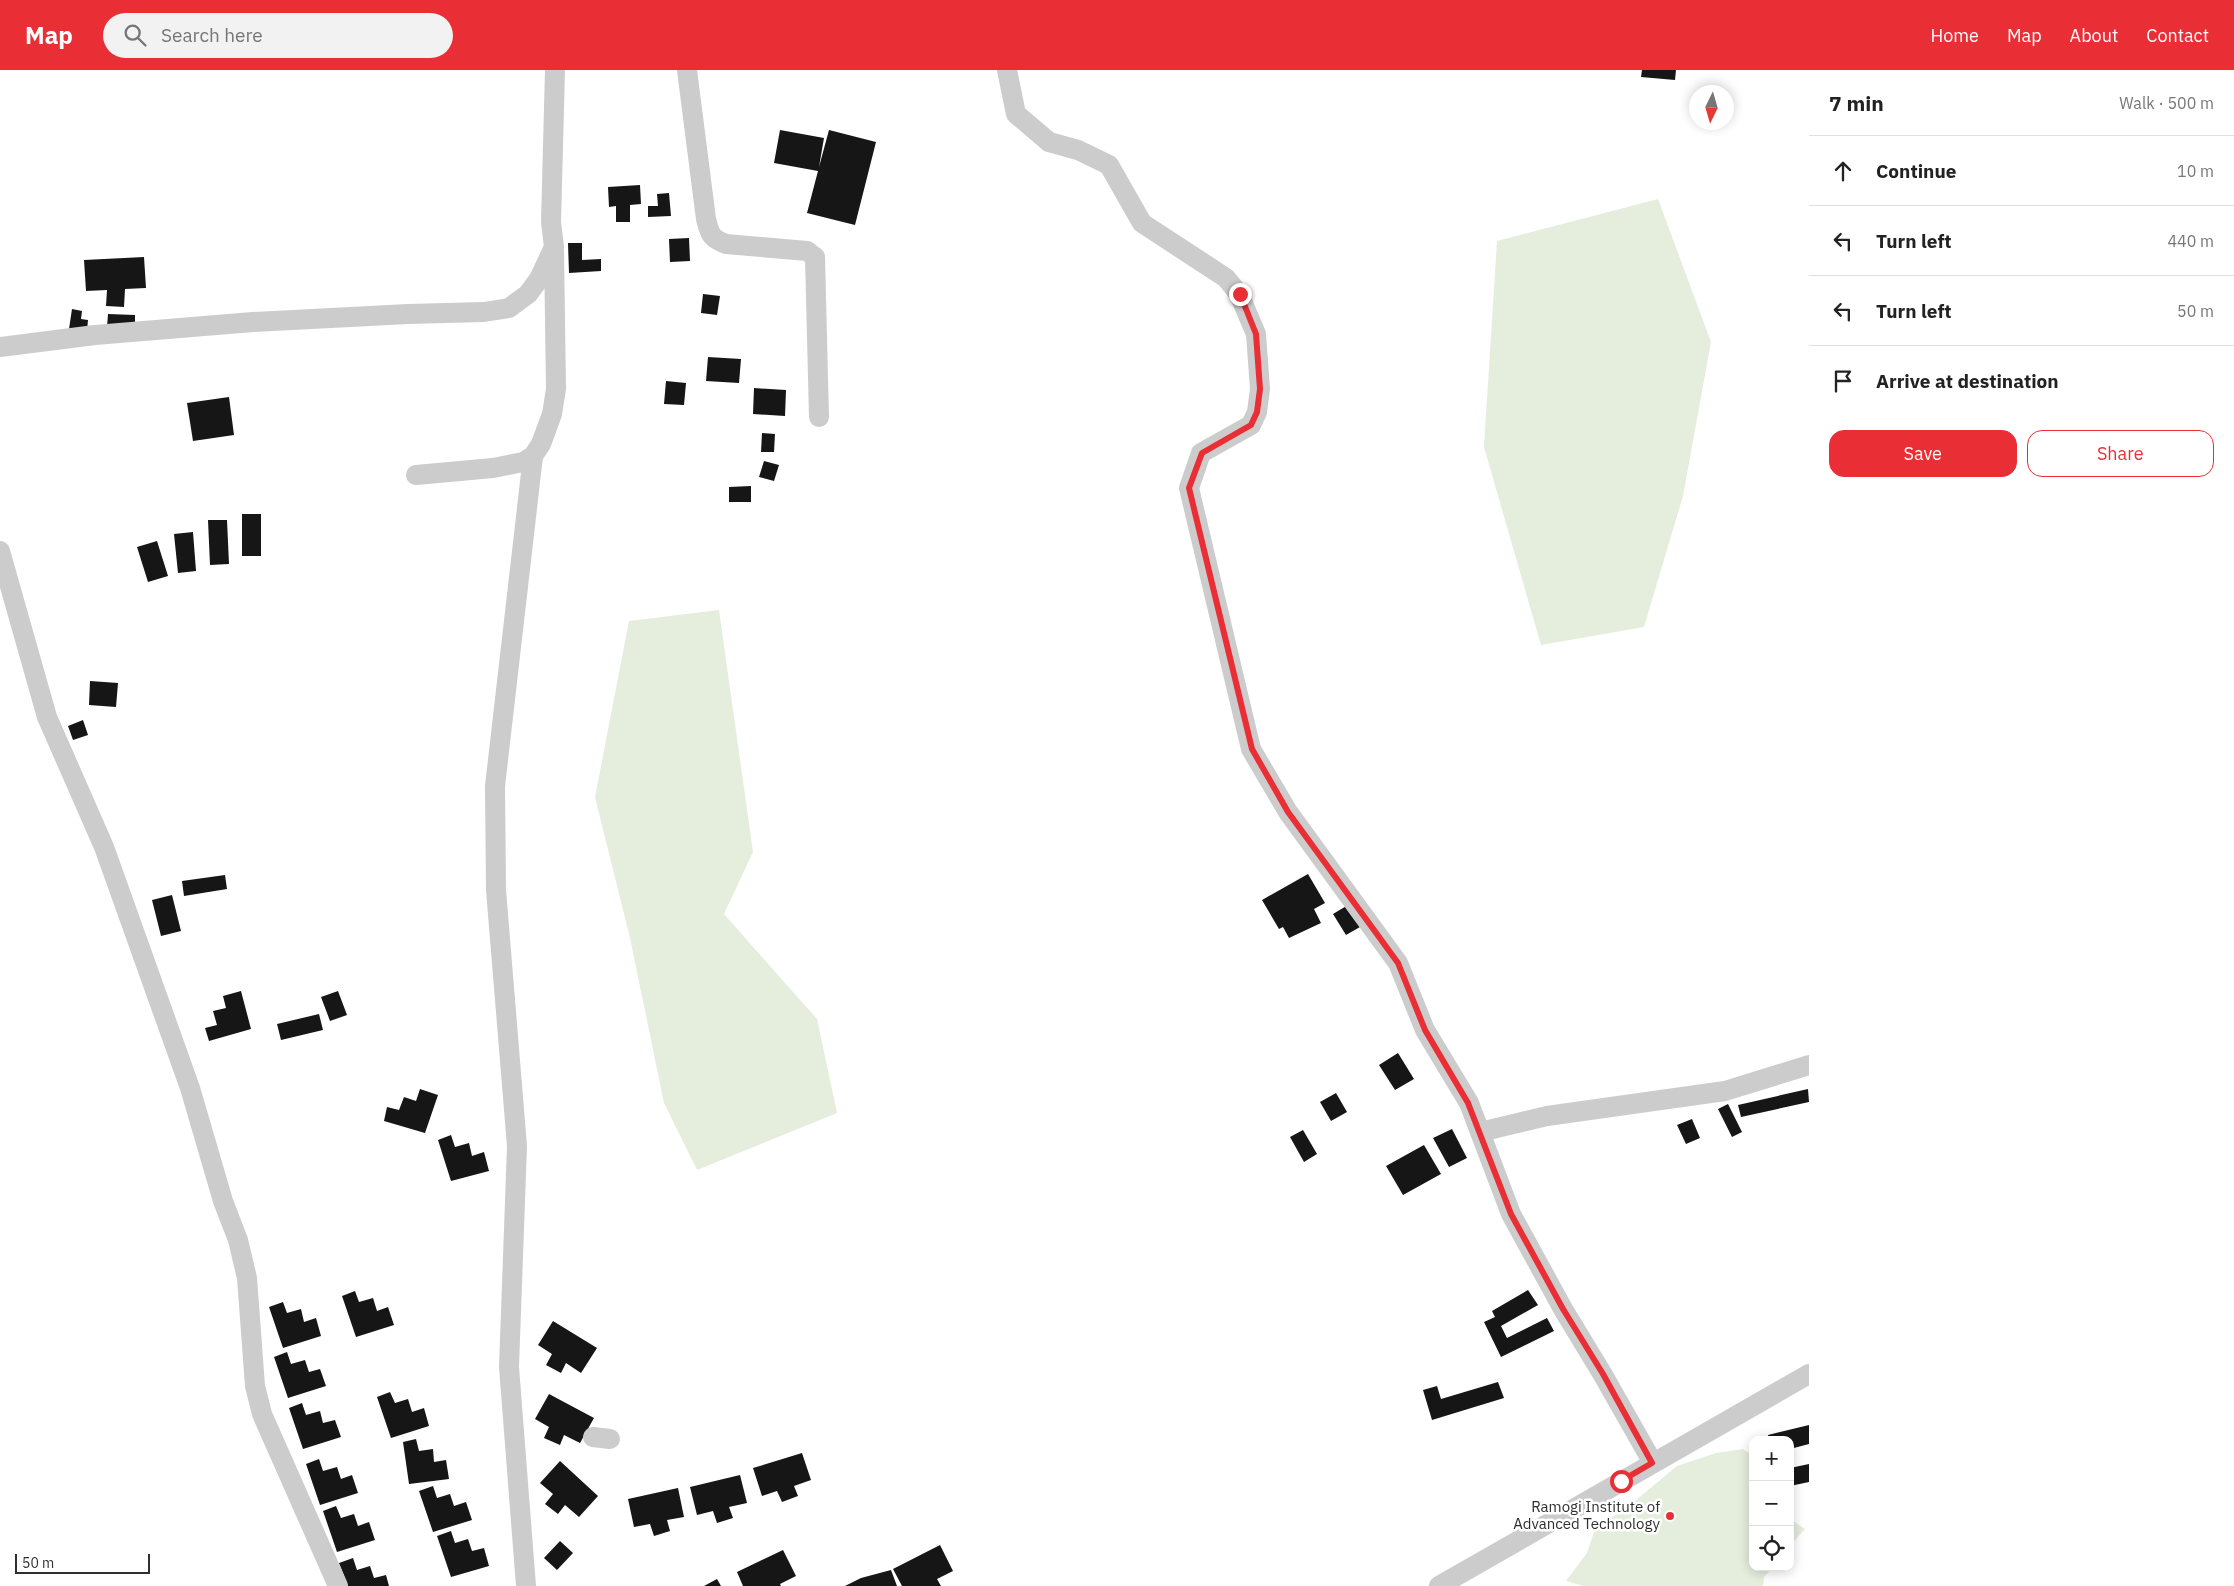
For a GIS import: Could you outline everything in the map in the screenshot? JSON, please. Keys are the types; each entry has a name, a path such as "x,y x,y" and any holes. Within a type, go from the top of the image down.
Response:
{"street":[{"path":"526,1586 509,1367 517,1146 496,890 495,786 533,456 552,414 556,389 552,222 555,70"},
{"path":"687,70 697,157 710,233 714,239 726,244 807,251 815,257 819,417"},
{"path":"1007,70 1016,114 1049,142 1078,150 1108,165 1142,223 1226,278 1240,294 1256,334 1260,389 1257,412 1251,425 1202,453 1189,488 1252,749 1288,812 1398,963 1425,1030 1468,1103 1511,1214 1563,1309 1603,1374 1652,1463"},
{"path":"0,347 95,335 253,322 484,312 509,308 528,294 539,279 554,246"},
{"path":"416,475 493,468 523,462 533,456"},
{"path":"0,551 47,717 104,847 187,1080 223,1201 238,1240 247,1278 255,1386 262,1414 338,1586"},
{"path":"1480,1132 1547,1116 1725,1091 1809,1066"},
{"path":"1439,1586 1809,1374"}],"green space":[{"path":"1658,199 1711,342 1683,496 1644,627 1541,645 1484,447 1497,241"},
{"path":"719,610 753,852 724,914 817,1019 837,1113 697,1170 664,1103 630,938 595,797 629,621"},
{"name":"Ramogi Institute of Advanced Technology","path":"1743,1449 1749,1453 1749,1571 1769,1571 1764,1577 1763,1586 1583,1586 1566,1581 1587,1553 1596,1526 1623,1511 1677,1466 1716,1453"},
{"path":"1794,1522 1805,1529 1794,1541"}],"building":[{"path":"1642,70 1676,70 1675,80 1641,77"},
{"path":"780,130 824,138 819,167 829,130 876,142 855,225 807,213 818,171 774,163"},
{"path":"640,185 641,204 630,205 630,222 616,222 616,206 609,207 608,187"},
{"path":"669,193 671,216 648,217 648,206 658,206 657,194"},
{"path":"689,238 690,261 670,262 669,239"},
{"path":"568,243 582,243 582,260 601,259 601,271 569,273"},
{"path":"144,257 146,288 125,289 124,307 106,306 107,290 86,291 84,260"},
{"path":"703,294 720,296 717,315 701,313"},
{"path":"72,309 82,311 81,319 88,320 87,331 69,329"},
{"path":"108,314 135,315 135,327 107,327"},
{"path":"708,357 741,359 739,383 706,381"},
{"path":"666,381 686,383 684,405 664,404"},
{"path":"754,388 786,390 785,416 753,414"},
{"path":"229,397 234,435 193,441 187,403"},
{"path":"762,433 775,434 774,452 761,452"},
{"path":"764,461 779,465 774,481 759,477"},
{"path":"751,486 751,502 729,502 729,487"},
{"path":"242,514 261,514 261,556 242,556"},
{"path":"208,520 227,520 229,564 210,565"},
{"path":"193,532 196,571 178,573 174,534"},
{"path":"157,541 168,576 148,582 137,547"},
{"path":"90,681 118,683 116,707 89,705"},
{"path":"83,720 88,735 73,740 68,726"},
{"path":"1308,874 1325,903 1314,909 1321,923 1289,938 1283,927 1279,929 1262,900"},
{"path":"225,875 227,889 184,896 182,881"},
{"path":"172,895 181,931 161,936 152,900"},
{"path":"1348,905 1360,927 1346,935 1333,914"},
{"path":"241,991 251,1029 209,1041 205,1028 217,1025 213,1011 226,1008 223,996"},
{"path":"338,991 347,1015 330,1021 321,997"},
{"path":"319,1014 323,1030 281,1040 277,1024"},
{"path":"1398,1053 1414,1079 1395,1090 1379,1065"},
{"path":"420,1089 438,1095 425,1133 384,1121 387,1107 399,1110 404,1097 416,1101"},
{"path":"1808,1089 1809,1102 1741,1117 1738,1105"},
{"path":"1336,1093 1347,1112 1331,1121 1320,1102"},
{"path":"1728,1104 1742,1132 1732,1137 1718,1109"},
{"path":"1692,1119 1700,1138 1686,1144 1677,1125"},
{"path":"1452,1129 1467,1158 1449,1167 1433,1138"},
{"path":"1303,1130 1317,1154 1304,1162 1290,1137"},
{"path":"451,1135 455,1147 469,1143 472,1156 484,1152 489,1171 451,1181 438,1140"},
{"path":"1424,1145 1441,1174 1403,1195 1386,1166"},
{"path":"1528,1290 1538,1305 1501,1326 1507,1338 1547,1318 1554,1331 1501,1357 1484,1322 1495,1317 1492,1311"},
{"path":"355,1291 359,1302 373,1298 377,1311 388,1307 394,1325 356,1337 342,1296"},
{"path":"283,1302 287,1313 301,1309 304,1322 316,1318 321,1336 283,1348 269,1307"},
{"path":"553,1321 597,1348 581,1373 566,1363 561,1373 546,1365 552,1354 538,1345"},
{"path":"287,1352 291,1364 305,1360 309,1372 320,1369 326,1386 288,1398 274,1357"},
{"path":"1498,1382 1504,1398 1432,1420 1423,1390 1437,1386 1441,1399"},
{"path":"390,1392 395,1403 408,1399 412,1412 424,1408 429,1426 391,1438 377,1397"},
{"path":"549,1394 594,1418 580,1443 564,1435 560,1445 544,1438 549,1427 535,1419"},
{"path":"302,1403 306,1415 320,1411 323,1423 335,1420 341,1437 303,1449 289,1408"},
{"path":"1809,1425 1809,1444 1794,1448 1794,1436 1768,1435"},
{"path":"416,1439 419,1451 433,1449 434,1462 446,1460 449,1479 409,1484 403,1442"},
{"path":"802,1453 811,1480 794,1486 798,1496 782,1502 777,1491 762,1496 753,1468"},
{"path":"319,1459 323,1471 337,1467 341,1479 352,1475 358,1493 320,1505 306,1464"},
{"path":"560,1461 598,1496 579,1517 565,1505 558,1514 545,1504 553,1494 540,1483"},
{"path":"1809,1464 1809,1482 1794,1485 1794,1467"},
{"path":"740,1475 747,1503 729,1507 733,1518 717,1523 713,1511 697,1515 690,1487"},
{"path":"433,1486 437,1498 450,1494 454,1506 466,1502 472,1520 433,1532 419,1491"},
{"path":"678,1488 684,1517 667,1520 670,1531 654,1536 650,1524 634,1527 628,1499"},
{"path":"336,1506 341,1518 354,1514 358,1526 369,1522 375,1540 337,1552 323,1511"},
{"path":"451,1531 455,1543 468,1539 472,1551 484,1548 489,1566 451,1577 437,1536"},
{"path":"560,1541 573,1553 557,1570 544,1558"},
{"path":"940,1545 953,1571 937,1579 941,1586 902,1586 893,1569"},
{"path":"783,1550 796,1576 780,1584 781,1586 743,1586 737,1572"},
{"path":"353,1558 357,1570 370,1566 374,1578 386,1575 389,1586 348,1586 339,1563"},
{"path":"891,1570 897,1586 845,1586 861,1578"},
{"path":"717,1579 721,1586 704,1586"}],"place":[{"name":"Ramogi Institute of Advanced Technology","path":"1670,1516"}],"route":[{"path":"1240,294 1256,334 1260,389 1257,412 1251,425 1202,453 1189,488 1252,749 1288,812 1398,963 1425,1030 1468,1103 1511,1214 1563,1309 1603,1374 1652,1463 1621,1481"}]}
